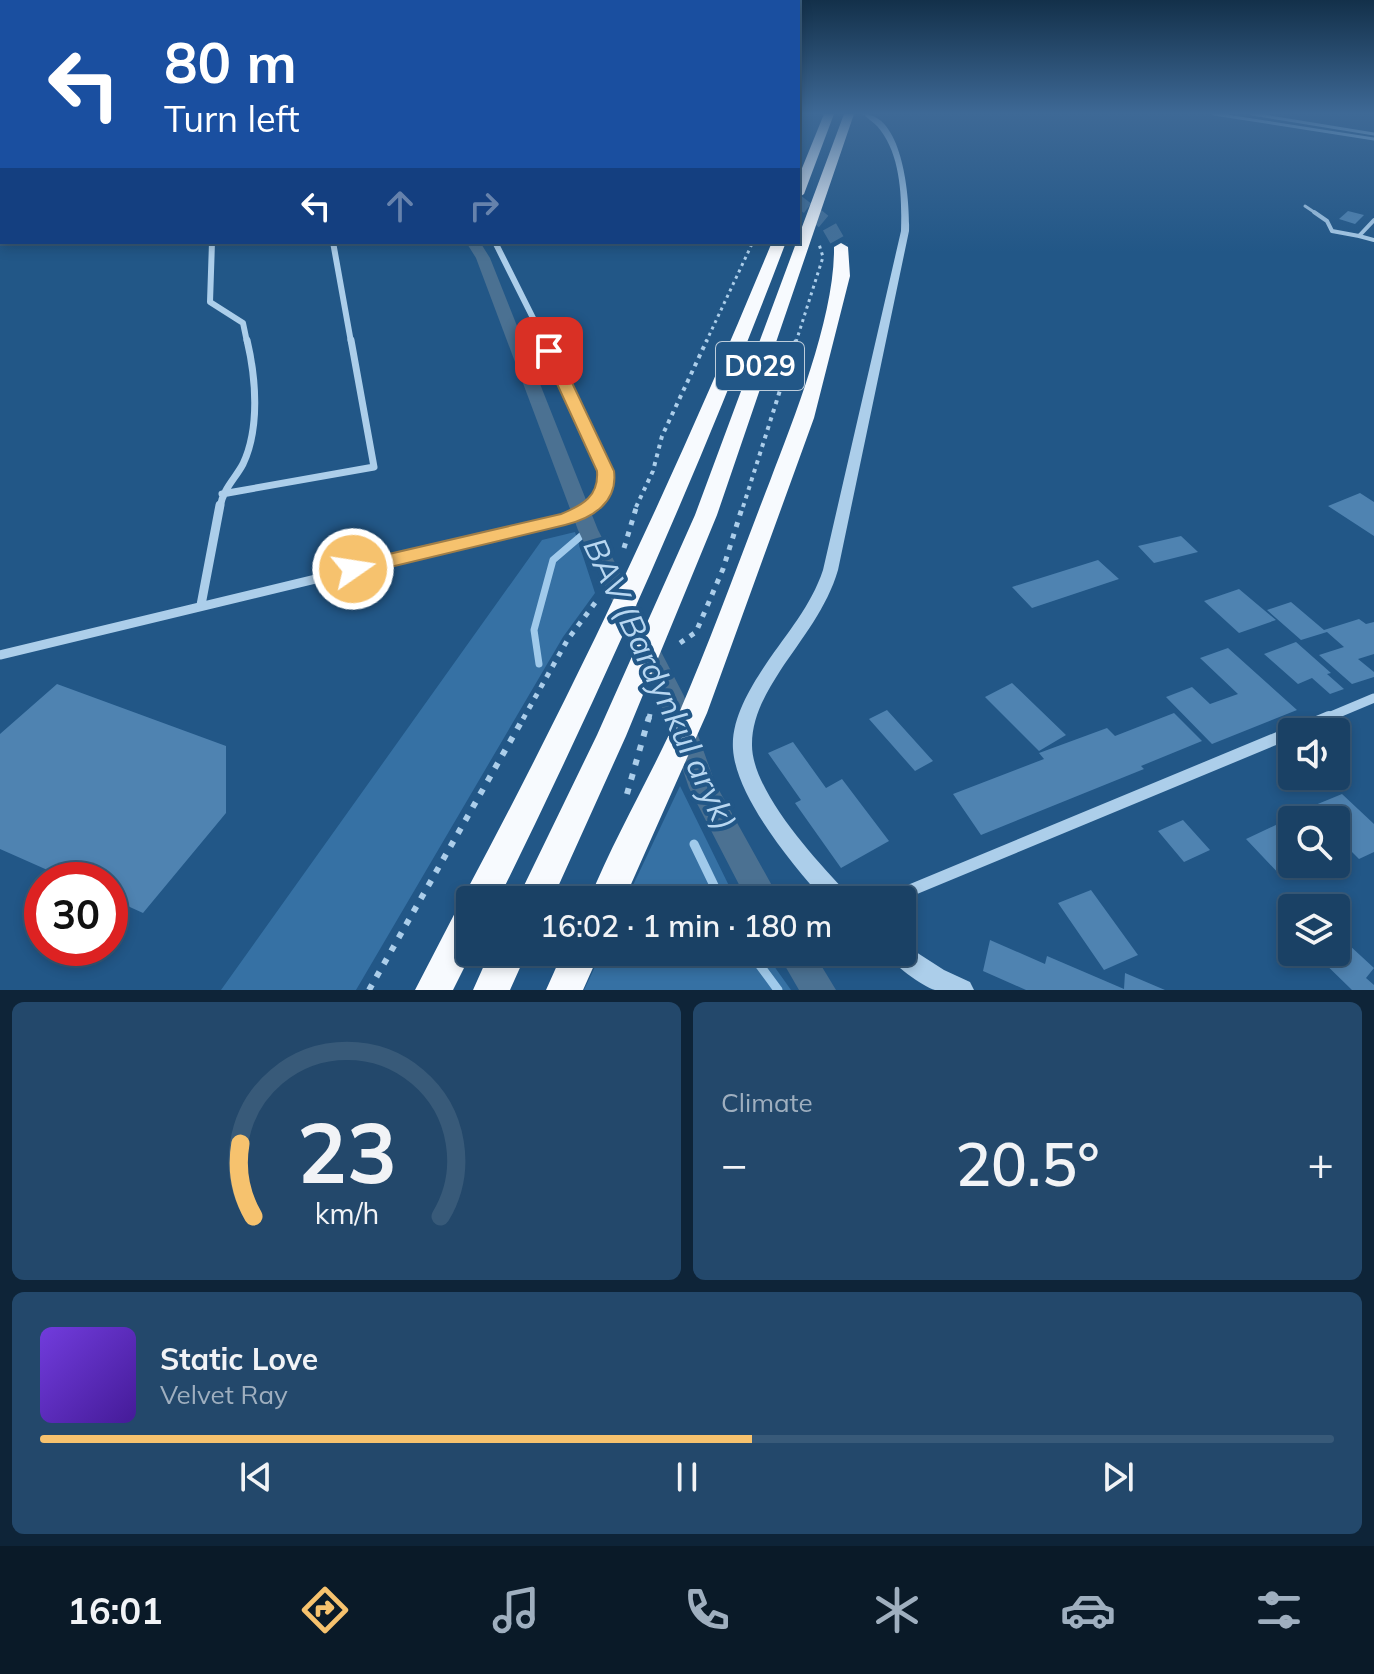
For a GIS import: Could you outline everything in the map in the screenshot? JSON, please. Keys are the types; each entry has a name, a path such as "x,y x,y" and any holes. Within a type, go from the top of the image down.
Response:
{"highway":[{"path":"800,189 811,160"},
{"name":"D029","path":"540,886 664,616 711,501 833,160"},
{"name":"D029","path":"720,395 762,244"},
{"name":"D029","path":"487,886 570,725 640,577 720,395 778,244"},
{"name":"D029","path":"613,886 693,713 804,418 842,276 841,247"},
{"path":"433,990 456,946"},
{"path":"491,990 502,966"},
{"path":"564,990 575,966"}],"street":[{"path":"825,886 809,868 746,773 742,746 756,696 823,591 905,231 907,190 896,160"},
{"path":"201,605 222,494 242,465 250,444 255,375 243,323 210,302 212,244"},
{"path":"222,494 374,467 333,244"},
{"path":"0,655 584,512 599,499 608,479 601,456 496,244"},
{"path":"1326,718 1374,698"},
{"path":"916,888 1278,738"},
{"path":"916,965 962,990"}],"lane":[{"path":"1305,206 1327,221 1332,231 1374,240"},
{"path":"1359,236 1374,220"}],"path":[{"path":"680,643 696,632 723,569 823,257 819,244 823,233"},
{"path":"624,548 632,516 653,471 662,436 750,244"},
{"path":"369,990 568,639 598,599"}],"shaded area":[{"path":"575,532 595,593 563,637 356,990 221,990 542,540"},
{"path":"680,786 729,886 633,886"},
{"path":"595,966 774,966 791,990 584,990"}],"building":[{"path":"1348,211 1364,215 1355,224 1339,219"},
{"path":"1360,493 1374,502 1374,536 1328,506"},
{"path":"1181,536 1198,552 1154,563 1138,546"},
{"path":"1098,560 1119,579 1032,608 1012,587"},
{"path":"1239,589 1276,620 1239,633 1204,601"},
{"path":"1291,602 1324,630 1359,619 1366,624 1374,622 1374,654 1358,659 1374,672 1374,677 1352,684 1319,655 1344,647 1327,632 1301,640 1267,610"},
{"path":"1296,642 1344,689 1330,694 1312,678 1298,684 1264,654"},
{"path":"1228,648 1297,710 1212,744 1166,697 1192,687 1210,704 1238,694 1200,658"},
{"path":"1012,683 1066,735 1039,751 985,697"},
{"path":"57,684 226,746 226,813 143,913 128,906 128,862 29,862 0,849 0,734"},
{"path":"887,710 933,761 915,771 869,719"},
{"path":"1174,713 1202,741 1141,766 1144,769 981,835 953,794 1044,759 1039,753 1107,728 1115,736"},
{"path":"793,742 826,788 842,779 889,841 841,868 795,803 801,800 768,753"},
{"path":"1342,794 1374,824 1374,852 1359,859 1350,850 1350,806 1313,806"},
{"path":"1183,820 1210,850 1184,862 1158,831"},
{"path":"1278,824 1278,873 1246,839"},
{"path":"1091,890 1138,955 1104,970 1058,903"},
{"path":"990,940 1045,964 1047,956 1124,989 1125,973 1165,990 1026,990 983,971"},
{"path":"1350,946 1374,968 1366,978 1374,985 1374,990 1352,990 1327,966 1350,966"}],"waterway":[{"name":"BAV (Bardynkul aryk)","path":"474,244 483,258 588,530 671,696 703,788 756,886"},
{"path":"539,664 534,630 553,560 588,530"},
{"path":"694,844 714,886"},
{"path":"760,966 778,990"},
{"name":"BAV (Bardynkul aryk)","path":"803,966 819,990"}],"tunnel":[{"path":"800,203 815,214"},
{"path":"812,212 829,226 841,247"}],"route":[{"path":"353,569 565,519 584,512 599,499 608,479 601,456 549,351"}]}
